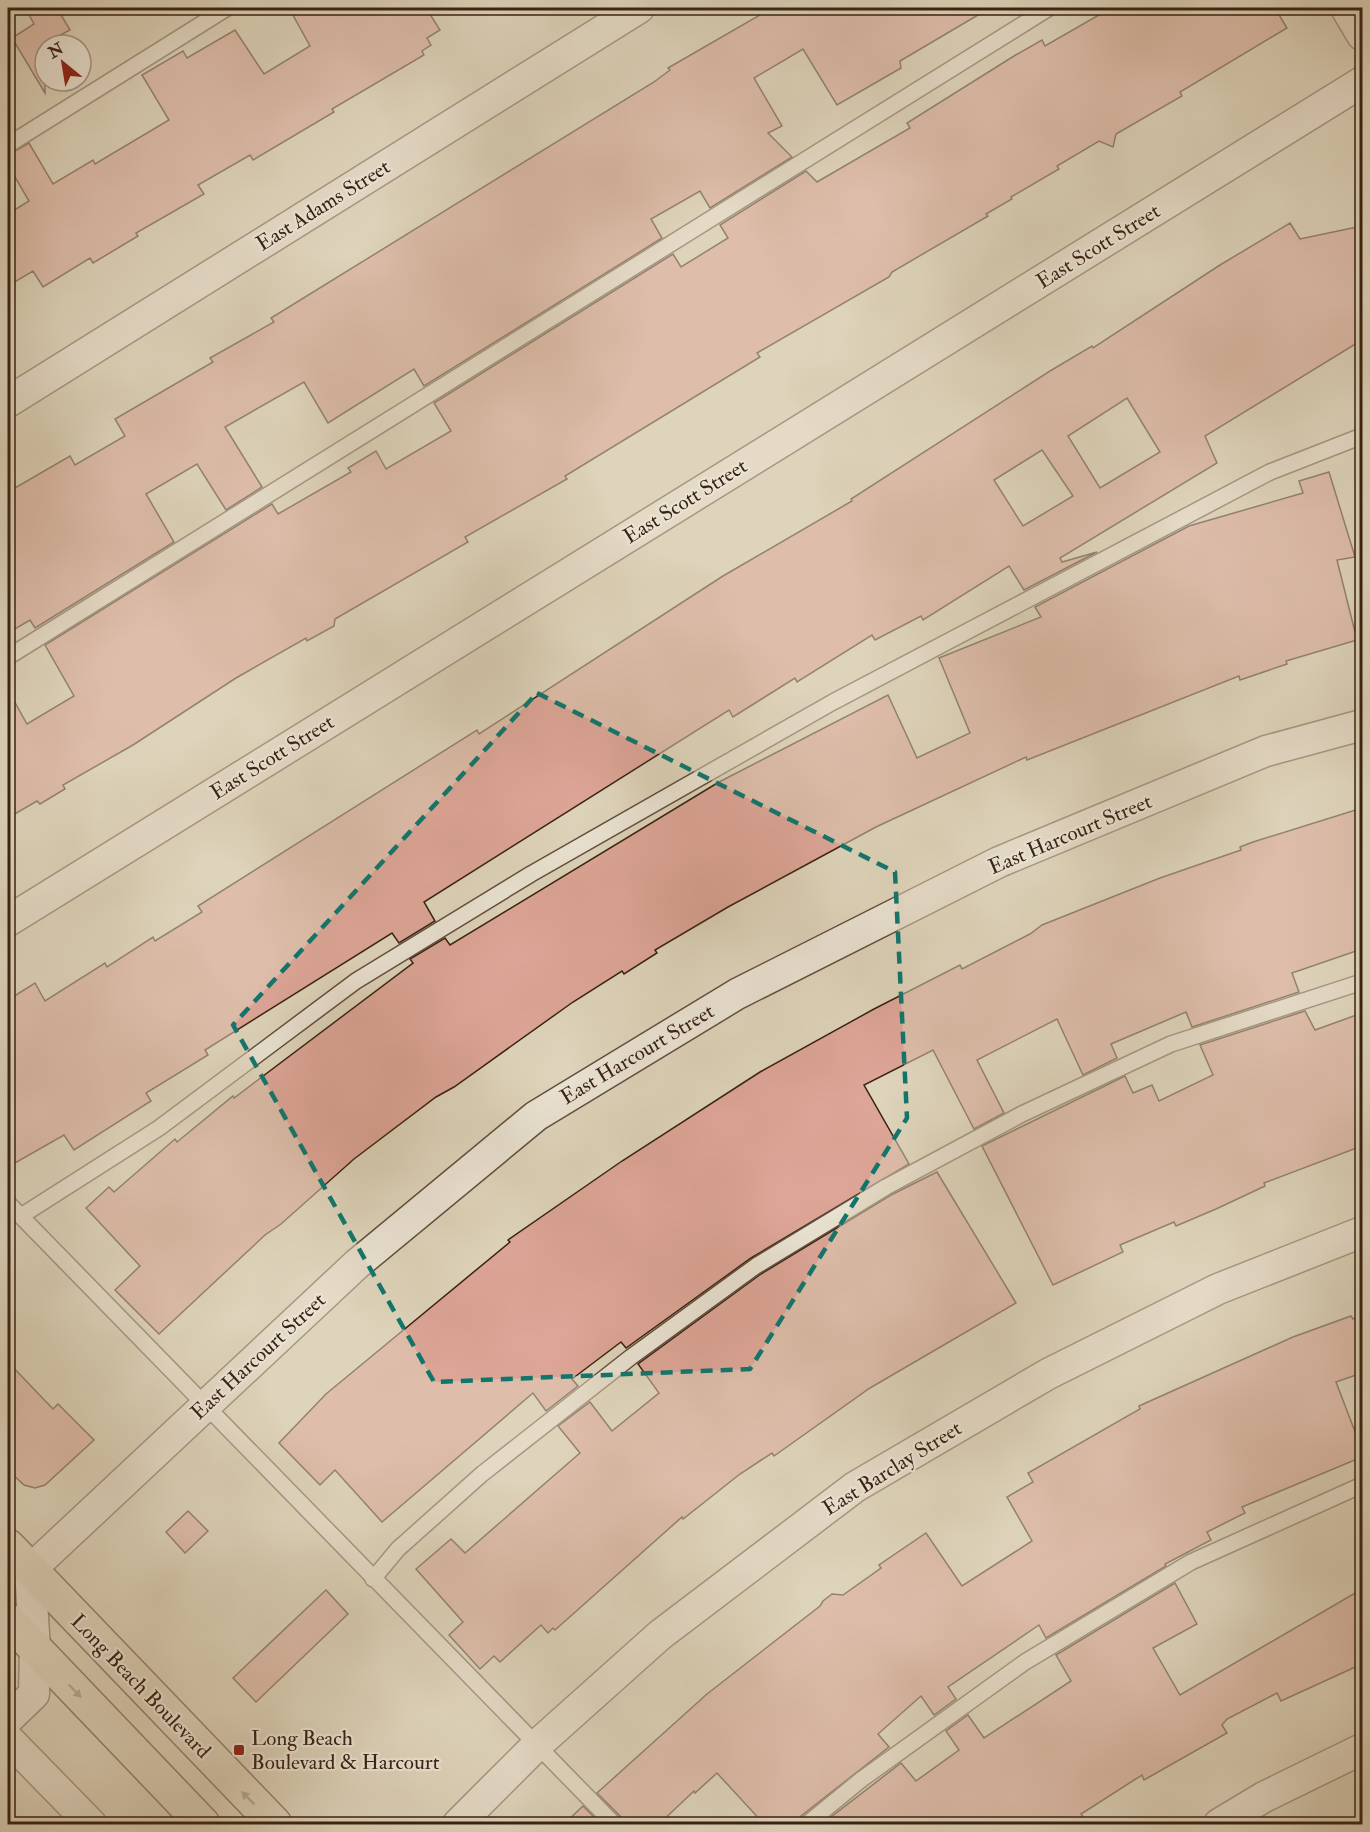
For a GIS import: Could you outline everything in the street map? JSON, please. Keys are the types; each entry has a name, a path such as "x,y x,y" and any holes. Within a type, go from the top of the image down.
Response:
{"main road":[{"name":"Long Beach Boulevard","path":"8,1546 275,1824"},
{"path":"8,1620 203,1824"}],"street":[{"name":"East Adams Street","path":"8,402 639,8"},
{"path":"1346,8 1362,35"},
{"name":"East Scott Street","path":"8,921 1362,82"},
{"name":"East Harcourt Street","path":"30,1570 203,1405 357,1264 536,1116 736,994 999,862 1266,751 1362,725"},
{"name":"East Barclay Street","path":"458,1824 537,1745 660,1635 855,1487 1048,1374 1090,1352 1218,1288 1362,1232"},
{"path":"8,1719 34,1694 35,1649 30,1570"},
{"path":"8,1739 91,1824"},
{"path":"1219,1824 1264,1797 1362,1749"}],"lane":[{"path":"8,145 227,8"},
{"path":"8,657 1049,8"},
{"path":"21,1216 159,1128 356,981 531,874 833,702 1270,472 1362,436"},
{"path":"374,1579 398,1549 482,1474 631,1357 756,1266 886,1187 1022,1114 1171,1044 1362,982"},
{"path":"8,1203 614,1824"},
{"path":"807,1824 862,1779 1025,1662 1191,1562 1362,1485"}],"highlighted area":[{"path":"537,693 895,872 907,1118 750,1369 434,1382 233,1025"}],"building":[{"path":"25,8 57,8 70,30 64,33 33,33 33,73 12,38 34,24"},
{"path":"289,8 426,8 440,30 427,38 431,45 422,51 424,55 332,109 334,112 253,160 250,155 198,185 204,194 136,233 138,236 93,263 90,258 43,287 33,271 8,286 8,214 29,201 8,165 8,155 29,143 53,184 93,160 95,164 169,120 142,75 183,51 187,58 235,30 264,74 310,46"},
{"path":"772,8 990,8 900,61 901,68 837,105 803,49 754,78 782,126 768,133 792,157 710,208 700,191 651,219 662,238 424,386 414,369 328,423 304,382 225,427 262,487 226,510 197,464 146,494 174,542 35,628 30,620 8,633 8,492 70,456 75,465 125,436 115,419 213,362 210,358 274,322 271,318 654,82 670,70 668,68"},
{"path":"1111,8 1275,8 1287,28 1180,92 1182,96 1116,134 1113,147 1099,141 1057,166 1059,169 1011,197 1012,199 986,214 988,216 892,272 889,277 757,353 760,357 565,476 567,479 465,537 468,542 335,619 334,626 307,641 306,638 236,678 133,745 63,785 65,789 40,804 37,801 8,818 8,690 27,724 74,696 45,645 272,504 278,514 351,472 348,468 376,451 386,469 451,431 434,403 673,254 681,267 728,238 720,225 806,171 817,182 910,128 907,123 1014,56 1042,40 1045,46"},
{"path":"1290,223 1300,239 1362,226 1362,340 1205,436 1217,463 1060,558 1062,562 1097,552 1024,590 1009,566 923,620 921,616 875,640 872,635 797,682 795,678 733,717 729,710 424,902 435,921 399,943 392,933 205,1050 208,1055 146,1093 151,1101 74,1150 64,1135 8,1167 8,1000 35,983 45,1001 105,963 107,967 153,937 155,941 202,912 198,906 477,730 479,734 723,576 852,501 851,499 1050,371 1092,346 1093,348 1220,265","holes":["1127,398 1160,452 1100,488 1068,436","1042,450 1073,496 1023,526 994,480"]},
{"path":"1329,472 1355,557 1337,560 1357,640 1286,661 1287,664 1240,680 1239,676 1027,760 1026,757 876,827 728,907 655,950 657,953 624,974 622,971 573,1002 454,1087 436,1097 354,1159 281,1224 265,1235 159,1334 115,1290 140,1266 86,1208 109,1187 114,1192 175,1139 177,1142 233,1096 234,1098 413,963 410,959 445,938 450,945 719,782 888,695 917,758 970,733 939,658 1041,617 1035,607 1189,526 1303,493 1299,481"},
{"path":"1362,808 1362,949 1292,973 1299,992 1192,1027 1186,1012 1111,1044 1117,1058 1083,1075 1057,1019 977,1060 1004,1113 974,1129 933,1050 864,1085 909,1164 751,1258 626,1348 621,1342 572,1379 578,1386 546,1411 533,1393 382,1522 335,1470 320,1485 279,1443 326,1394 510,1242 508,1240 622,1161 760,1072 874,1009 960,965 962,969 1030,934 1042,925 1160,878 1241,850 1240,847 1253,842"},
{"path":"1305,1011 1315,1030 1362,1013 1362,1146 1264,1183 1265,1186 1176,1226 1174,1222 1120,1245 1123,1252 1053,1285 982,1146 1125,1076 1133,1093 1152,1085 1159,1101 1213,1075 1200,1045"},
{"path":"937,1172 1016,1303 870,1388 774,1456 772,1453 740,1474 683,1519 682,1517 555,1630 553,1628 548,1633 541,1625 500,1662 494,1656 480,1669 449,1635 463,1622 416,1569 451,1539 465,1553 580,1453 558,1426 590,1402 612,1431 659,1393 638,1364 761,1274 891,1195"},
{"path":"1362,1315 1362,1373 1336,1382 1362,1450 1362,1457 1242,1507 1245,1513 1207,1532 1211,1540 1165,1564 1166,1566 1046,1638 1039,1625 948,1687 956,1699 934,1715 921,1696 878,1734 889,1747 801,1816 797,1824 764,1824 717,1773 659,1824 623,1824 621,1817 597,1793 707,1694 820,1606 823,1601 832,1594 843,1595 881,1568 879,1565 926,1533 962,1586 1032,1541 1007,1497 1033,1482 1028,1473 1140,1409 1139,1406 1293,1337 1351,1316 1353,1319"},
{"path":"8,1362 53,1409 58,1404 94,1440 45,1485 35,1488 24,1485 8,1470"},
{"path":"188,1511 208,1531 185,1553 166,1532"},
{"path":"1175,1583 1197,1624 1153,1648 1180,1695 1362,1589 1362,1664 1281,1701 1277,1693 1227,1719 1222,1725 1227,1733 1144,1780 1142,1775 1081,1814 1089,1824 822,1824 901,1763 916,1781 959,1750 946,1731 968,1715 984,1738 1071,1681 1056,1655"},
{"path":"326,1590 348,1614 256,1702 233,1678"},
{"path":"583,1806 601,1824 564,1824"}],"place":[{"name":"Long Beach Boulevard & Harcourt","path":"239,1750"}]}
